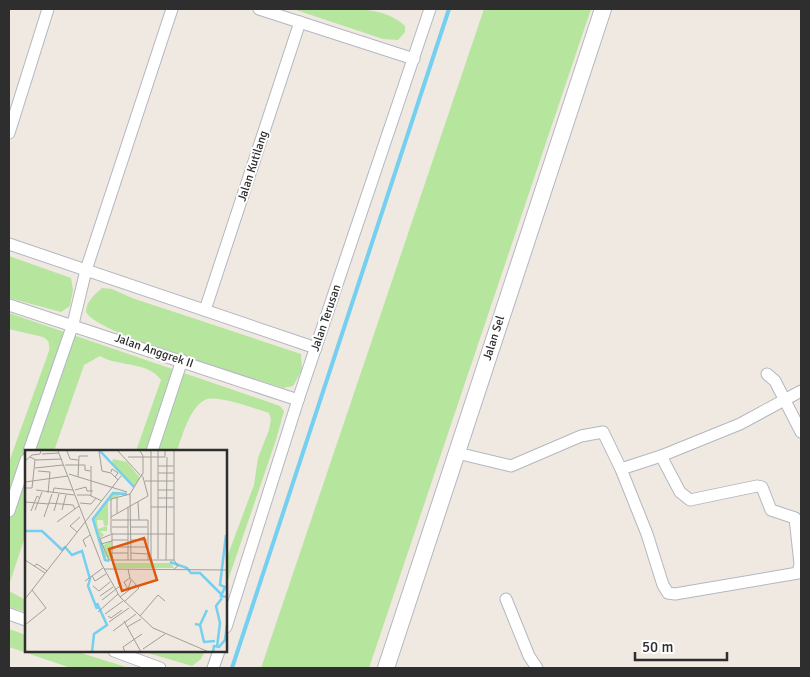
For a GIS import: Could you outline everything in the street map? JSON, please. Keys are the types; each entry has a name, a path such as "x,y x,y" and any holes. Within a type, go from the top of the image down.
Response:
{"street":[{"path":"9,133 48,9"},
{"path":"29,450 73,324 86,270 172,9"},
{"path":"259,9 414,59"},
{"name":"Jalan Terusan","path":"228,621 298,400 414,59 429,9"},
{"name":"Jalan Sel","path":"386,668 603,9"},
{"name":"Jalan Kutilang","path":"205,310 300,22"},
{"path":"9,244 316,348"},
{"name":"Jalan Anggrek II","path":"9,305 73,324 298,400"},
{"path":"152,450 182,360"},
{"path":"767,374 775,381 801,432"},
{"path":"621,469 661,456 740,424 801,391"},
{"path":"457,453 511,466 581,436 599,431 605,434 621,469 647,534 663,585 671,594 798,573 800,564 799,533 793,516 771,510 763,488 760,486 698,500 686,499 673,481 661,456"},
{"path":"9,511 25,463"},
{"path":"506,599 529,656 537,668"},
{"path":"9,614 25,620"},
{"path":"117,652 160,668"},
{"path":"213,668 219,652"}],"green space":[{"path":"352,8 368,10 395,18 405,26 405,32 398,40 383,39 293,9"},
{"path":"484,9 591,9 369,668 261,668"},
{"path":"9,256 71,278 73,290 70,306 61,312 9,298"},
{"path":"102,288 112,289 132,298 301,354 302,370 293,386 283,388 177,354 117,332 97,321 86,312 86,308 93,296"},
{"path":"9,313 280,406 284,411 276,440 228,580 228,555 254,485 258,458 269,430 271,419 269,413 227,400 205,400 191,415 177,450 136,450 161,380 149,370 115,362 100,356 84,365 54,450 25,450 25,537 9,585 9,462 49,351 49,346 48,341 43,337 9,329"},
{"path":"9,591 25,599 25,612 9,607"},
{"path":"9,629 25,635 25,652 78,652 129,668 71,668 9,647"},
{"path":"144,652 204,652 201,659 192,666"}],"waterway":[{"path":"232,668 449,9"}]}
